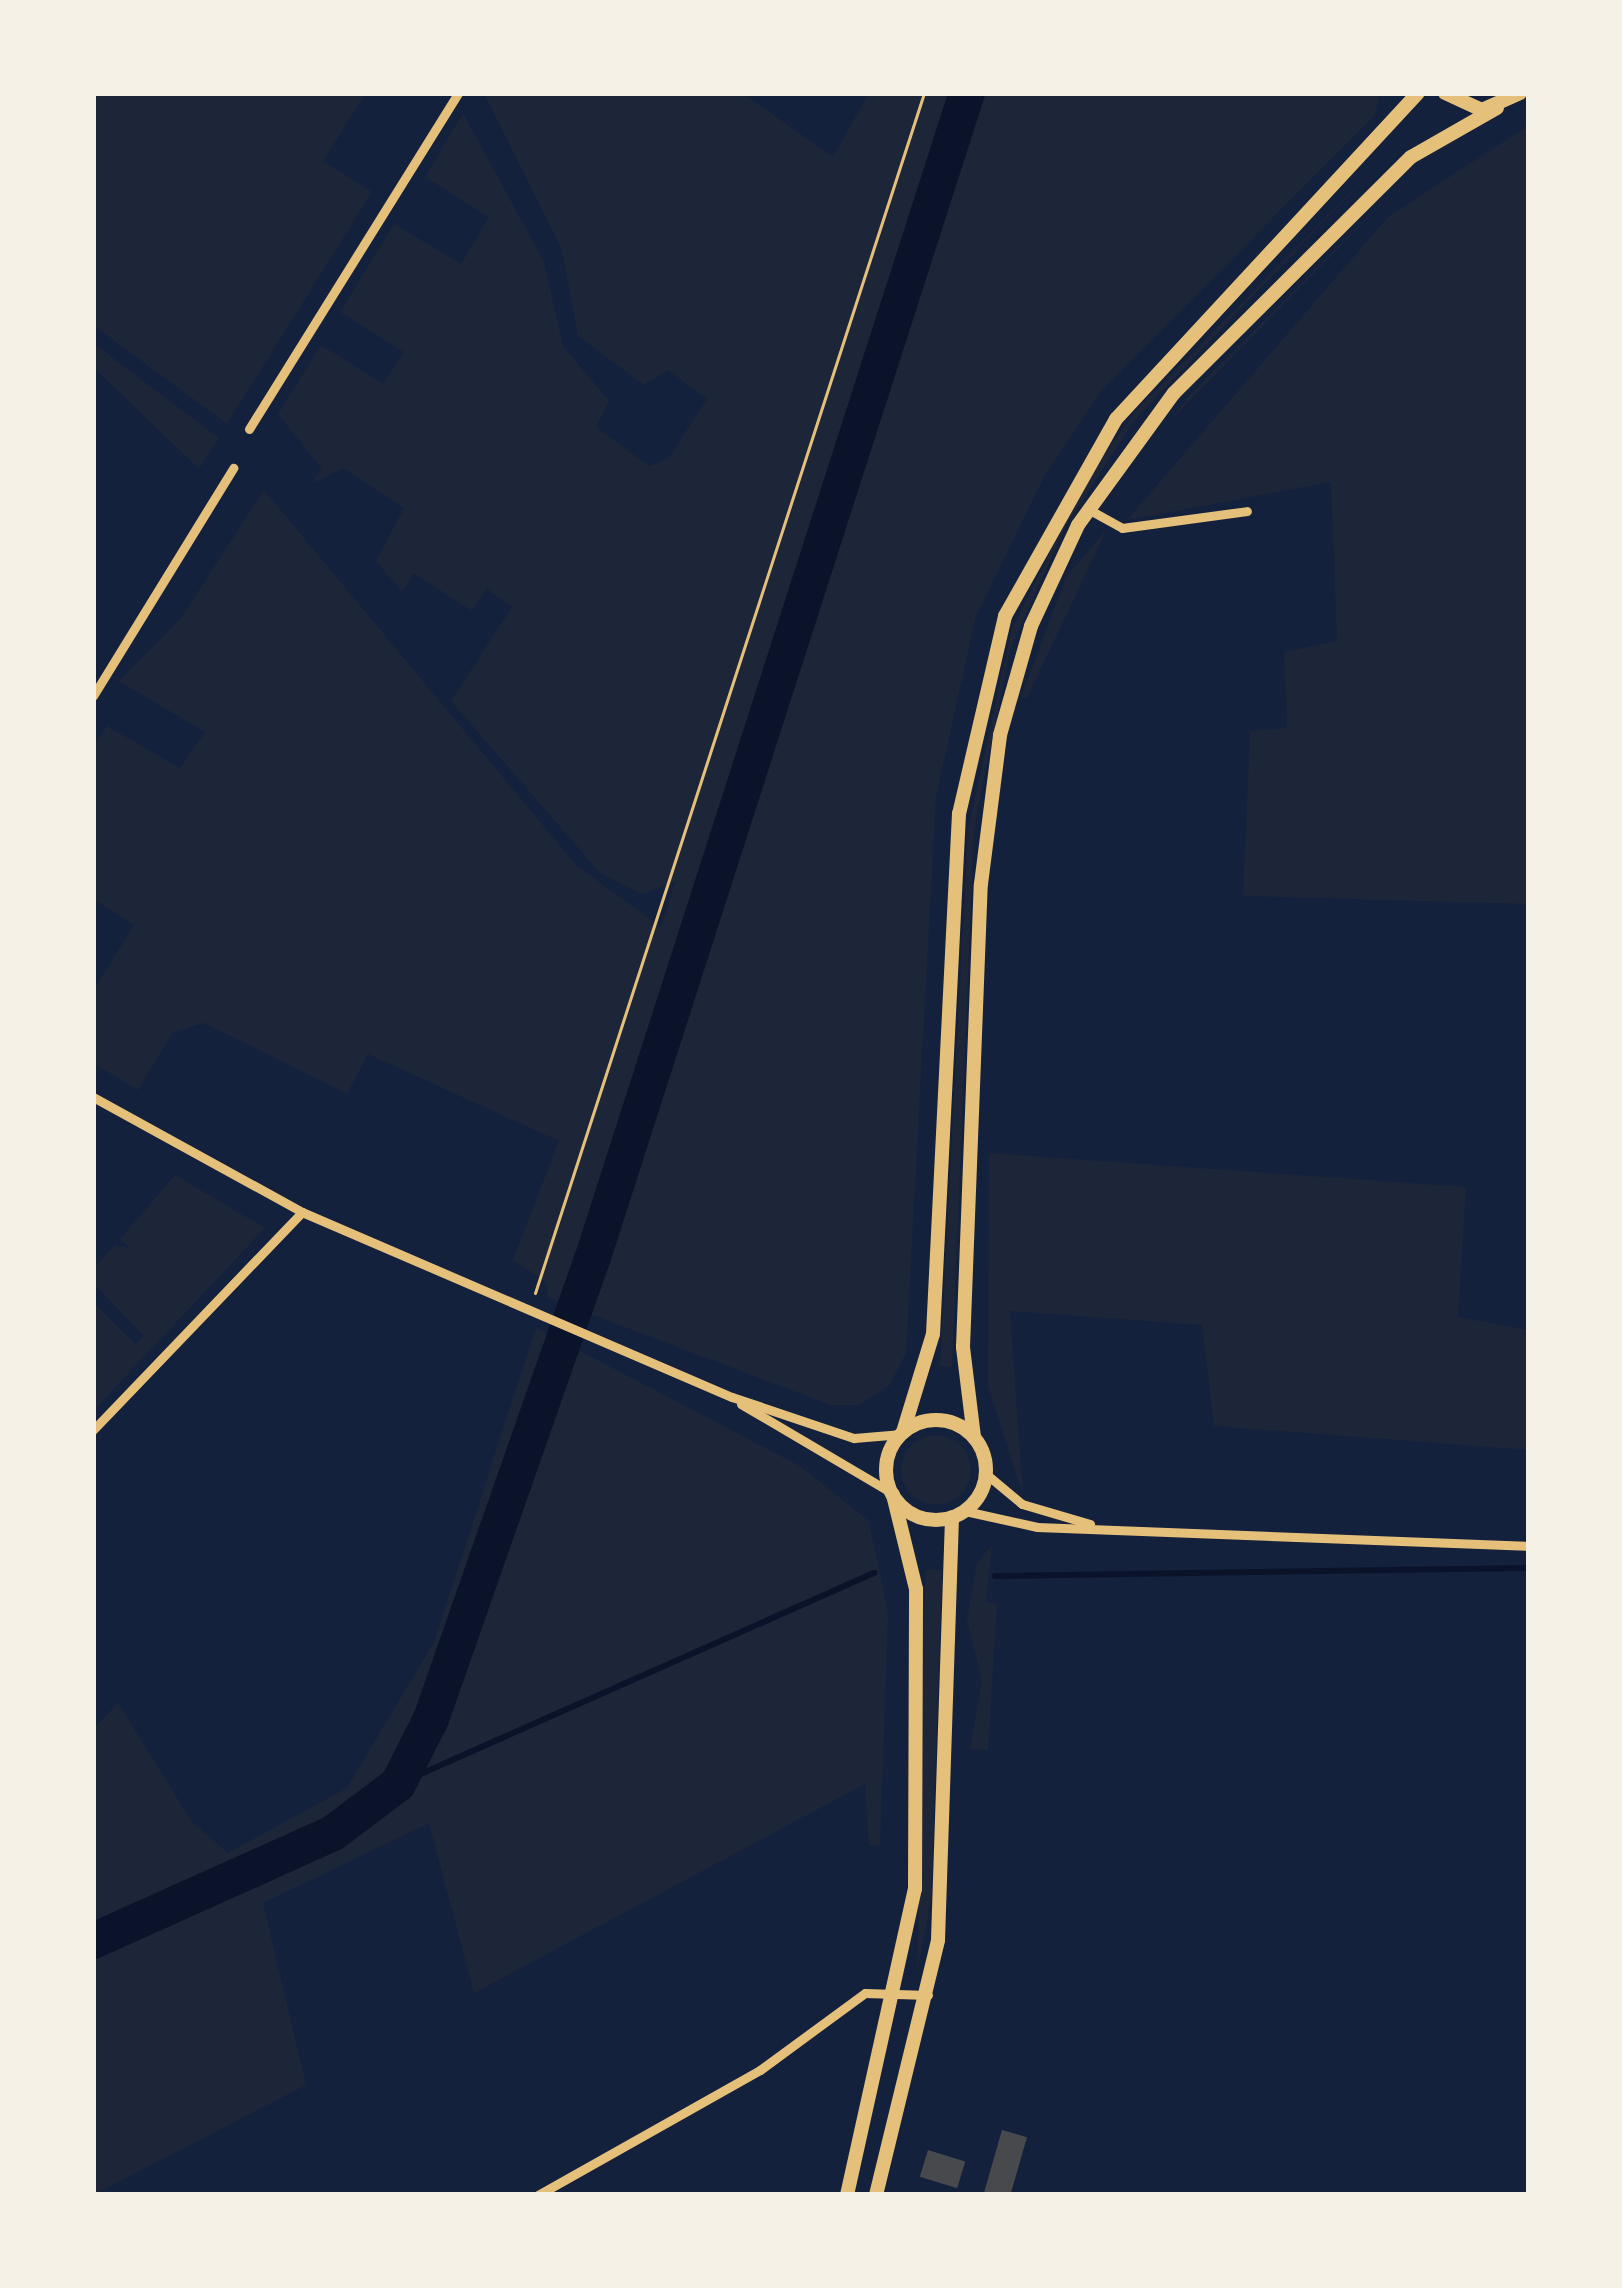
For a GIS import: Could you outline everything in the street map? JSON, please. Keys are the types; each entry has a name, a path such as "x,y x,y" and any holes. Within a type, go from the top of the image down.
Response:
{"main road":[{"path":"847,2195 900,1990 915,1889 916,1604 886,1462 902,1433 933,1334 962,794 1005,616 1116,419 1418,93"},
{"path":"1445,93 1497,108"},
{"path":"876,2195 928,1995 943,1888 958,1514 986,1474 974,1437 963,1347 988,809 1019,662 1088,509 1174,394 1411,157 1520,93"},
{"path":"902,1433 934,1420 974,1437"},
{"path":"892,1494 925,1519 958,1514"}],"street":[{"path":"248,429 458,93"},
{"path":"93,696 233,467"},
{"path":"1088,509 1122,528 1247,512"},
{"path":"93,1097 302,1212 732,1397 854,1438 902,1433"},
{"path":"93,1430 302,1212"},
{"path":"732,1397 892,1494"},
{"path":"986,1474 1022,1504 1106,1529"},
{"path":"958,1514 1106,1529 1529,1546"},
{"path":"538,2195 760,2070 866,1993 900,1990 928,1995"}],"path":[{"path":"535,1295 924,93"}],"shaded area":[{"path":"93,93 366,93 323,161 372,192 227,424 93,325"},
{"path":"484,93 742,93 833,157 869,93 1380,93 1375,115 1102,390 1044,477 976,616 936,797 906,1353 889,1386 859,1405 831,1405 548,1298 546,1282 513,1260 559,1141 368,1054 347,1094 204,1023 173,1032 138,1090 93,1063 93,991 134,925 93,899 93,747 107,726 180,768 205,732 119,681 181,618 264,490 576,865 661,927 675,882 642,894 600,873 451,701 512,607 487,589 472,611 414,573 402,592 376,561 404,508 343,468 311,484 322,469 278,414 321,345 383,384 404,352 340,312 394,224 461,264 489,217 425,177 463,113 544,262 563,346 609,401 596,427 649,466 668,459 707,399 668,370 644,385 578,336 562,250"},
{"path":"1529,125 1529,904 1243,896 1250,731 1287,728 1284,652 1337,641 1331,482 1127,520 1388,217"},
{"path":"1394,148 1134,421 1065,527 1010,650 974,829 952,1368 940,1366 968,829 1012,629 1092,469 1141,405"},
{"path":"1412,173 1172,419 1106,512 1186,399"},
{"path":"93,343 219,438 199,469 93,367"},
{"path":"1107,529 1027,698 1021,697 1066,577"},
{"path":"989,1153 1466,1187 1458,1317 1529,1330 1529,1450 1214,1426 1202,1325 1010,1311 1023,1496 988,1385"},
{"path":"175,1175 265,1228 93,1411 93,1302 135,1344 144,1336 93,1283 93,1269 115,1245 130,1248 120,1239"},
{"path":"536,1328 800,1466 869,1521 888,1613 880,1845 869,1846 865,1784 474,1993 429,1823 263,1903 306,2085 93,2195 93,1729 118,1703 192,1822 228,1853 347,1788 434,1642"},
{"path":"936,1435 961,1445 971,1470 961,1495 936,1505 911,1495 901,1470 911,1445"},
{"path":"992,1545 986,1602 997,1604 988,1750 970,1749 982,1680 967,1620 977,1562"},
{"path":"925,1570 942,1570 931,1900 917,1972"}],"building":[{"path":"1002,2130 1027,2137 1010,2195 983,2195"},
{"path":"928,2150 965,2161 957,2188 920,2177"}],"waterway":[{"path":"93,1941 333,1833 398,1784 431,1719 592,1260 967,93"},
{"path":"995,1576 1529,1568"},
{"path":"398,1784 874,1573"}]}
